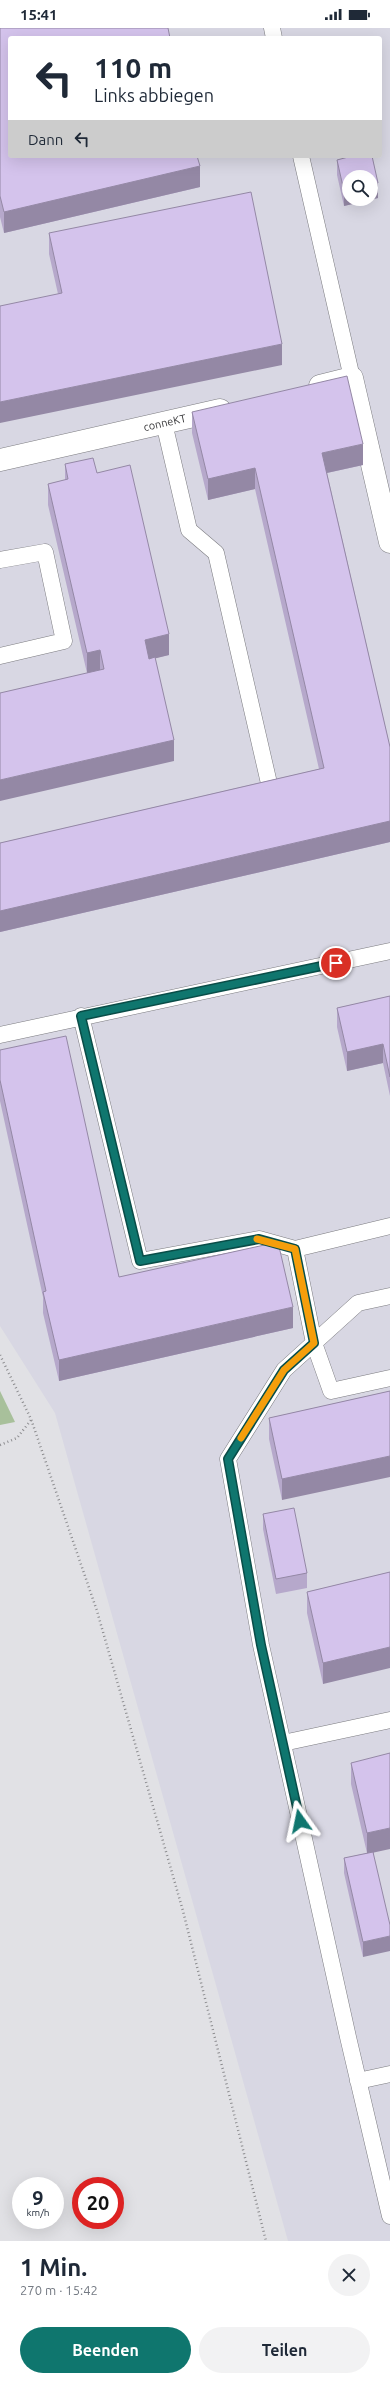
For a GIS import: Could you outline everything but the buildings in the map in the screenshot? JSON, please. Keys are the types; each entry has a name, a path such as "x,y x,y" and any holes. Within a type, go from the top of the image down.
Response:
{"street":[{"path":"299,391 352,378 390,542"},
{"name":"conneKT","path":"0,460 239,405"}],"lane":[{"path":"301,158 352,378"},
{"path":"164,423 189,530 216,553 271,792 248,797"},
{"path":"0,560 45,552 64,641 0,656"},
{"path":"0,1035 81,1016 390,951"},
{"path":"81,1016 140,1261 259,1239 295,1249 390,1226"},
{"path":"295,1249 314,1343 331,1391 390,1378"},
{"path":"390,1296 358,1303 284,1370 228,1459 261,1645 358,2081 390,2216"},
{"path":"283,1743 390,1720"},
{"path":"358,2081 390,2074"}],"path":[{"path":"0,1355 31,1419 97,1611 181,1904 266,2241"},
{"path":"0,1445 16,1438 31,1419"}],"shaded area":[{"path":"0,28 390,28 390,2241 288,2241 55,1413 0,1326"}],"green space":[{"path":"0,1391 15,1422 0,1425"}],"slow traffic":[{"path":"241,1438 284,1370 314,1343 295,1249 257,1239"}],"route":[{"path":"300,1821 261,1645 228,1459 284,1370 314,1343 295,1249 259,1239 140,1261 81,1016 336,963"}]}
